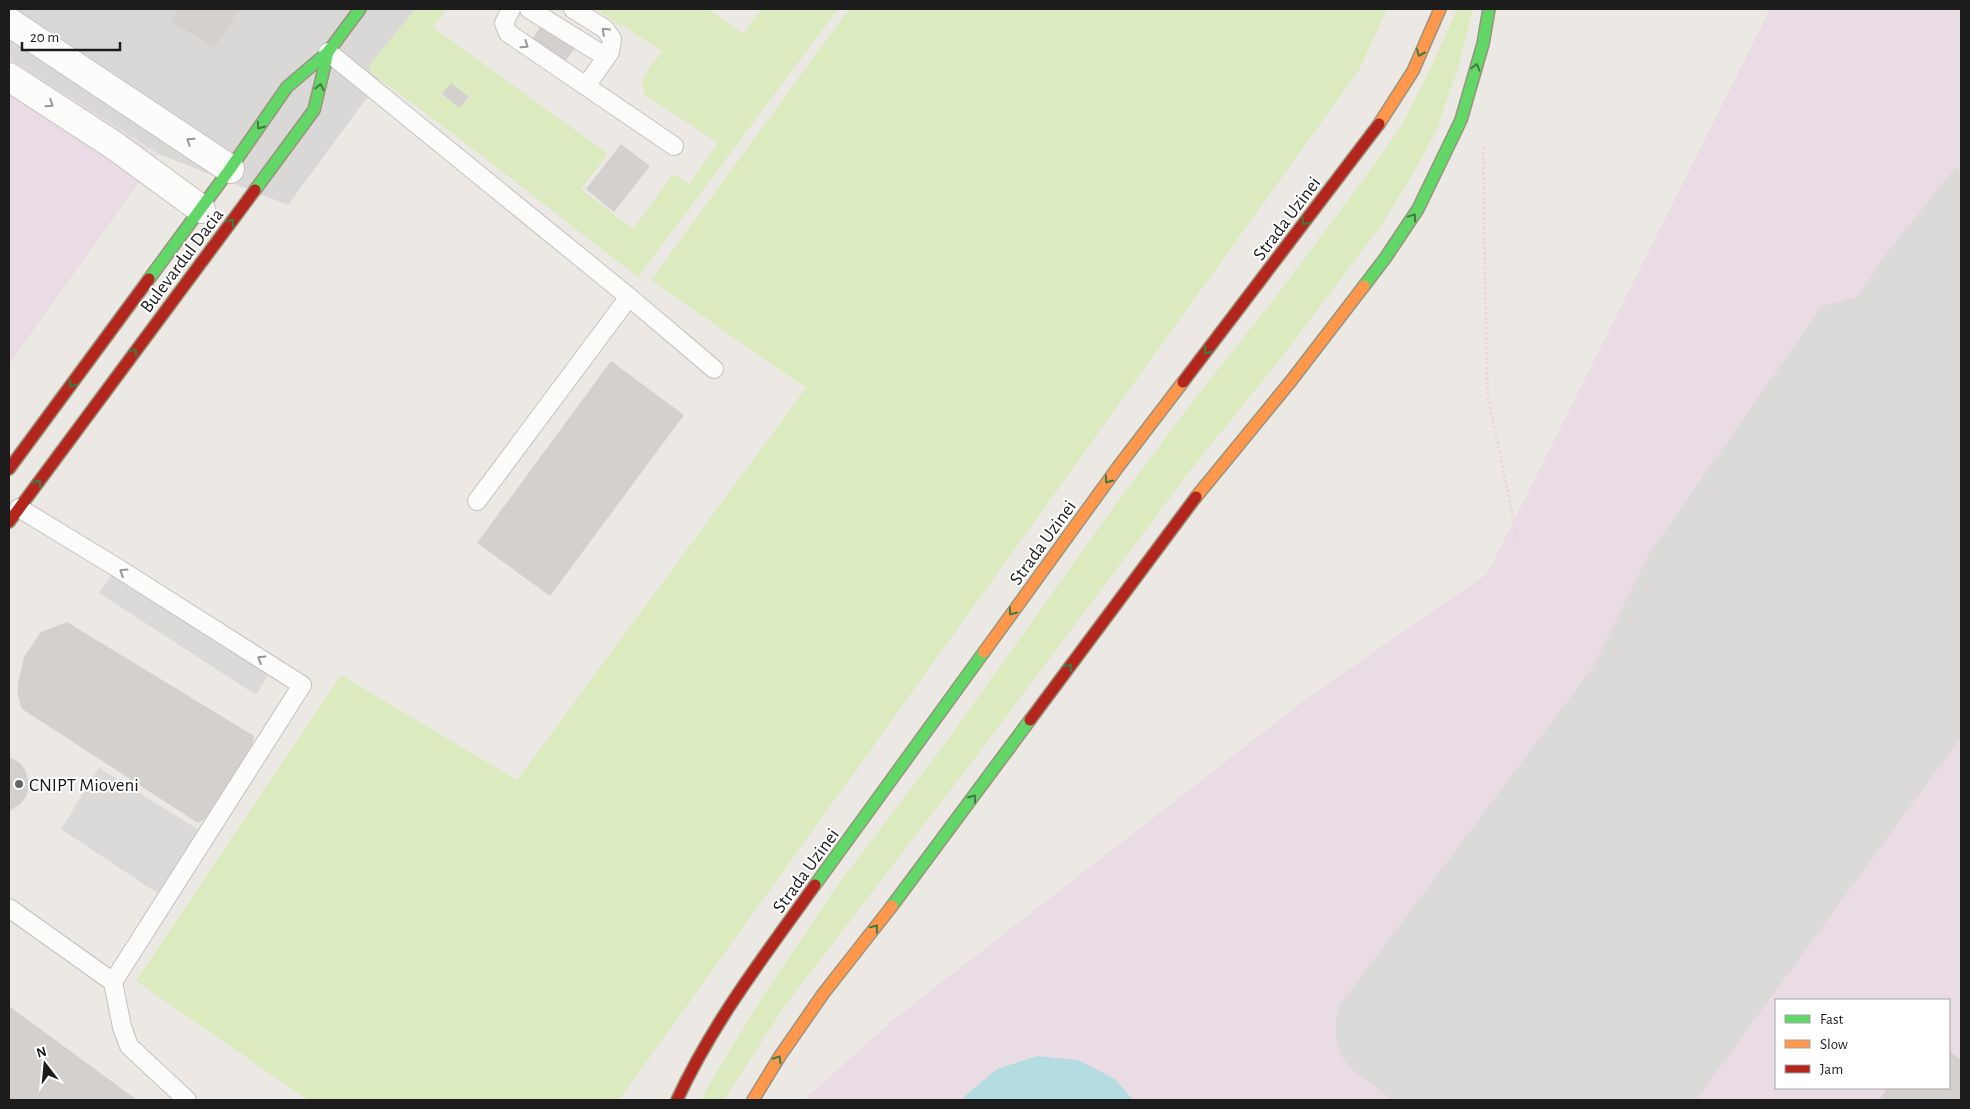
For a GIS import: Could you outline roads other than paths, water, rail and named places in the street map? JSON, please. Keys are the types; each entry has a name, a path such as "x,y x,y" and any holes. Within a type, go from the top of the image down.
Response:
{"street":[{"name":"Bulevardul Dacia","path":"14,515 314,110 328,52 360,9"},
{"name":"Strada Uzinei","path":"678,1100 689,1074 738,993 830,864 1118,467 1374,132 1412,71 1440,9"},
{"path":"753,1100 780,1056 823,994 902,894 1182,515 1291,381 1386,257 1413,217 1440,166 1461,120 1483,44 1489,9"},
{"path":"9,22 230,169"},
{"path":"9,469 201,209 287,87 328,52"},
{"path":"9,77 115,146 201,209"}],"lane":[{"path":"511,9 504,23 508,33 674,146"},
{"path":"529,9 606,58"},
{"path":"573,9 609,33 612,39 612,46 606,58 586,86"},
{"path":"328,52 629,297 714,369"},
{"path":"477,501 629,297"},
{"path":"14,515 116,567 302,685 113,982"},
{"path":"9,908 113,982 122,1027 129,1046 187,1100"}],"water":[{"path":"1037,1056 1078,1060 1115,1079 1133,1100 963,1100 965,1096 997,1069"}],"place":[{"name":"CNIPT Mioveni","path":"19,784"}]}
